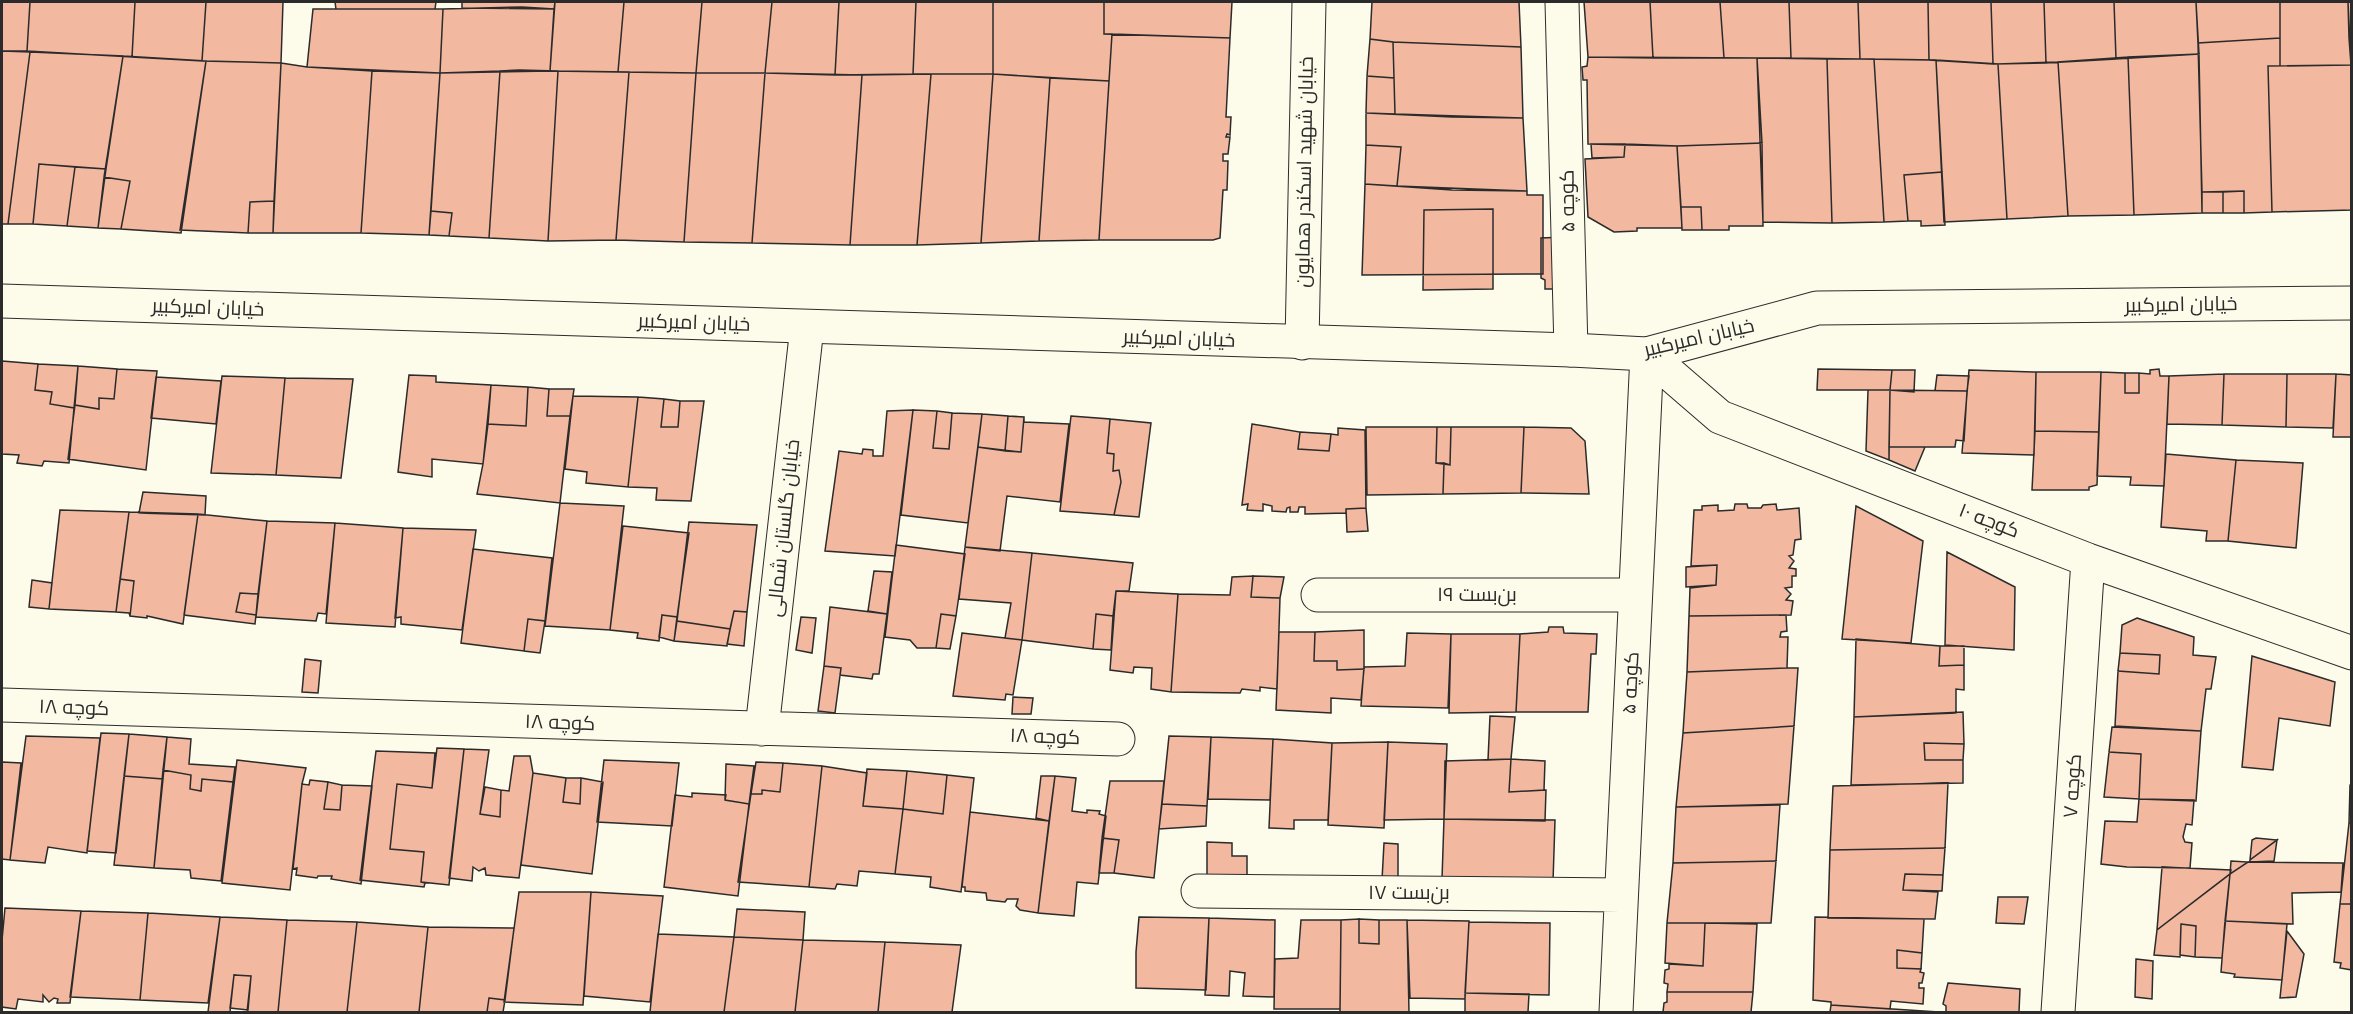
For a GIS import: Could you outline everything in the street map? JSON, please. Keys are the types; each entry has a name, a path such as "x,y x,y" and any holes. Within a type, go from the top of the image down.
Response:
{"street":[{"name":"خیابان شهید اسکندر همایون","path":"1302,343 1309,2"},
{"name":"کوچه ۵","path":"1562,2 1571,350"},
{"name":"خیابان امیرکبیر","path":"2,301 1647,354 1817,308 2352,303"},
{"name":"خیابان گلستان شمالی","path":"762,729 807,327"},
{"name":"کوچه ۵","path":"1616,1012 1647,354"},
{"name":"کوچه ۱۰","path":"1647,354 1720,417 2088,560 2352,653"},
{"name":"کوچه ۷","path":"2058,1012 2088,560"},
{"name":"بن‌بست ۱۹","path":"1318,595 1635,595"},
{"name":"کوچه ۱۸","path":"2,705 1118,739"},
{"name":"بن‌بست ۱۷","path":"1198,891 1621,895"}],"building":[{"path":"2,2 30,2 27,51 2,51"},
{"path":"30,2 135,2 132,57 27,51"},
{"path":"135,2 206,2 202,61 132,57"},
{"path":"206,2 283,2 281,63 202,61"},
{"path":"335,2 436,2 435,9 336,9"},
{"path":"462,2 555,2 554,9 462,8"},
{"path":"555,2 624,2 618,72 550,71"},
{"path":"624,2 702,2 696,73 618,72"},
{"path":"702,2 772,2 765,73 696,73"},
{"path":"772,2 839,2 835,75 765,73"},
{"path":"839,2 916,2 913,74 835,75"},
{"path":"916,2 993,2 993,74 913,74"},
{"path":"993,2 1104,2 1104,34 1112,34 1109,81 993,74"},
{"path":"1104,2 1232,2 1230,38 1104,34"},
{"path":"1372,2 1519,2 1521,47 1370,39"},
{"path":"1584,2 1650,2 1653,58 1588,57"},
{"path":"1650,2 1720,2 1724,58 1653,58"},
{"path":"1720,2 1789,2 1791,58 1724,58"},
{"path":"1789,2 1858,2 1860,59 1791,58"},
{"path":"1858,2 1928,2 1929,60 1860,59"},
{"path":"1928,2 1991,2 1993,64 1929,60"},
{"path":"1991,2 2044,2 2046,63 1993,64"},
{"path":"2044,2 2114,2 2116,59 2046,63"},
{"path":"2114,2 2196,2 2199,54 2116,59"},
{"path":"2196,2 2280,2 2280,38 2198,43"},
{"path":"2280,2 2348,2 2351,65 2280,66"},
{"path":"2348,2 2352,2 2351,65 2349,38"},
{"path":"522,7 554,9 550,71 440,73 443,9"},
{"path":"313,9 443,9 440,73 307,67"},
{"path":"1112,34 1230,38 1226,117 1231,117 1230,135 1227,134 1226,137 1230,137 1228,154 1223,154 1223,161 1228,161 1227,190 1223,190 1220,238 1213,240 1099,240"},
{"path":"2280,38 2280,66 2268,66 2272,212 2244,213 2244,191 2202,192 2198,43"},
{"path":"1370,39 1393,42 1394,78 1367,76"},
{"path":"1393,42 1521,47 1523,118 1395,114"},
{"path":"2,51 30,52 8,224 2,224"},
{"path":"30,52 123,56 106,169 39,164 33,224 8,224"},
{"path":"2199,54 2202,213 2134,215 2128,57"},
{"path":"123,56 206,61 181,233 121,229 130,181 104,177"},
{"path":"1588,57 1757,58 1762,143 1677,146 1588,144 1587,80 1583,80 1582,67 1587,66"},
{"path":"2128,57 2134,215 2068,216 2058,62"},
{"path":"1757,58 1827,59 1832,223 1763,222"},
{"path":"1827,59 1874,59 1884,222 1832,223"},
{"path":"1874,59 1936,60 1942,172 1904,175 1908,221 1884,222"},
{"path":"1936,60 1998,64 2007,219 1944,222"},
{"path":"206,61 281,63 274,201 250,202 248,233 180,230"},
{"path":"2058,62 2068,216 2007,219 1998,64"},
{"path":"281,63 372,71 361,233 273,233"},
{"path":"2351,65 2352,210 2272,212 2268,66"},
{"path":"372,71 440,73 429,235 361,233"},
{"path":"500,71 558,71 548,241 489,238"},
{"path":"500,71 489,238 449,236 452,213 431,211 440,73"},
{"path":"558,71 629,72 616,240 548,241"},
{"path":"629,72 696,73 684,242 616,240"},
{"path":"696,73 765,73 752,243 684,242"},
{"path":"765,73 862,75 850,245 752,243"},
{"path":"931,74 993,74 981,243 917,245"},
{"path":"931,74 917,245 850,245 862,75"},
{"path":"993,74 1050,78 1039,241 981,243"},
{"path":"1367,76 1394,78 1395,114 1366,113"},
{"path":"1050,78 1109,81 1099,240 1039,241"},
{"path":"1366,113 1523,118 1527,191 1397,186 1401,147 1366,145"},
{"path":"1762,143 1763,226 1729,226 1729,230 1702,230 1701,207 1681,207 1677,146"},
{"path":"1591,144 1625,144 1624,157 1592,158"},
{"path":"1625,144 1677,146 1682,228 1637,228 1637,231 1614,232 1588,217 1585,159 1624,157"},
{"path":"1366,145 1401,147 1397,186 1365,184"},
{"path":"39,164 75,167 67,226 33,224"},
{"path":"75,167 106,169 98,228 67,226"},
{"path":"1942,172 1945,225 1921,226 1921,221 1908,221 1904,175"},
{"path":"104,177 130,181 121,229 98,228"},
{"path":"1365,184 1452,190 1527,191 1527,195 1543,195 1543,274 1362,275"},
{"path":"2244,191 2244,213 2223,213 2223,192"},
{"path":"2202,192 2223,192 2223,213 2202,213"},
{"path":"274,201 273,233 248,233 250,202"},
{"path":"1681,207 1701,207 1702,230 1682,230"},
{"path":"1493,209 1493,289 1423,290 1424,210"},
{"path":"431,211 452,213 449,236 429,235"},
{"path":"1565,237 1565,289 1545,289 1545,280 1541,278 1541,238"},
{"path":"2,361 38,364 35,390 52,392 50,404 74,408 69,463 44,461 42,466 17,463 19,455 2,454"},
{"path":"38,364 78,366 74,408 50,404 52,392 35,390"},
{"path":"78,366 117,369 114,399 99,398 99,409 75,405"},
{"path":"117,369 157,371 146,470 68,459 75,405 99,409 99,398 114,399"},
{"path":"1818,369 1892,370 1890,390 1817,390"},
{"path":"2159,369 2160,376 2169,376 2164,486 2130,485 2131,477 2097,476 2101,372 2125,373 2125,393 2139,393 2139,373 2150,374 2150,370"},
{"path":"1892,370 1915,370 1914,392 1890,390"},
{"path":"1969,370 2036,372 2034,455 1962,453"},
{"path":"2036,372 2101,372 2099,432 2035,431"},
{"path":"2125,373 2139,373 2139,393 2125,393"},
{"path":"2224,374 2287,374 2286,427 2222,425"},
{"path":"2224,374 2222,425 2167,424 2169,376"},
{"path":"2287,374 2336,374 2333,428 2286,427"},
{"path":"2336,374 2352,375 2352,437 2333,437"},
{"path":"409,375 436,376 436,382 491,385 483,464 432,459 432,477 398,472"},
{"path":"1937,375 1969,376 1967,391 1935,391"},
{"path":"222,376 285,378 276,475 211,473"},
{"path":"156,377 221,381 216,424 151,418"},
{"path":"285,378 353,379 341,478 276,475"},
{"path":"491,385 528,387 526,426 488,424"},
{"path":"528,387 549,389 547,416 570,416 560,503 477,494 488,424 526,426"},
{"path":"549,389 574,389 570,416 547,416"},
{"path":"1868,390 1890,390 1889,460 1866,451"},
{"path":"1890,390 1967,391 1964,441 1956,440 1955,447 1889,447"},
{"path":"573,396 638,397 628,487 586,483 587,472 565,469"},
{"path":"638,397 664,399 661,427 678,427 680,401 704,401 691,501 656,500 657,488 628,487"},
{"path":"664,399 680,401 678,427 661,427"},
{"path":"913,410 937,411 933,448 949,449 952,413 982,414 968,523 901,515"},
{"path":"913,410 895,556 825,551 839,451 862,454 863,449 873,450 873,456 883,456 887,411"},
{"path":"937,411 952,413 949,449 933,448"},
{"path":"982,414 1008,416 1005,451 978,447"},
{"path":"1008,416 1024,417 1021,452 1005,451"},
{"path":"1071,416 1110,419 1107,453 1114,454 1113,471 1119,470 1121,482 1114,515 1060,511"},
{"path":"1024,417 1024,422 1069,424 1060,502 1007,496 1000,551 965,547 978,447 1021,452"},
{"path":"1110,419 1151,423 1139,517 1114,515 1121,482 1119,470 1113,471 1114,454 1107,453"},
{"path":"1252,424 1300,432 1298,449 1329,451 1331,434 1338,435 1338,428 1365,430 1366,508 1346,509 1346,513 1305,514 1305,507 1299,507 1298,512 1290,512 1290,507 1286,512 1272,511 1272,506 1263,504 1263,511 1247,510 1248,504 1242,505"},
{"path":"1366,427 1437,427 1436,463 1444,463 1443,494 1367,495"},
{"path":"1437,427 1451,427 1450,465 1436,463"},
{"path":"1451,427 1524,427 1521,493 1443,494 1444,463 1450,465"},
{"path":"1524,427 1571,428 1585,441 1589,494 1521,493"},
{"path":"2035,431 2099,432 2097,485 2089,487 2089,490 2032,490"},
{"path":"1300,432 1331,434 1329,451 1298,449"},
{"path":"1889,447 1925,447 1915,471 1889,460"},
{"path":"2166,454 2236,460 2228,541 2206,541 2207,531 2161,527"},
{"path":"2236,460 2303,463 2296,548 2228,541"},
{"path":"143,492 206,496 205,515 139,513"},
{"path":"560,503 624,506 610,630 545,626"},
{"path":"1735,504 1747,504 1748,508 1761,508 1763,505 1776,504 1777,510 1799,508 1801,539 1795,540 1793,555 1789,556 1794,561 1789,568 1796,569 1796,576 1792,576 1792,587 1785,588 1791,594 1786,600 1793,601 1791,615 1689,616 1690,588 1716,585 1717,565 1691,566 1694,510 1702,510 1702,506 1718,505 1718,511 1734,510"},
{"path":"1856,506 1923,541 1911,643 1842,639"},
{"path":"1366,508 1368,531 1347,532 1346,509"},
{"path":"60,510 129,512 116,612 49,609"},
{"path":"129,512 198,514 183,624 147,616 147,618 130,616 134,581 120,579"},
{"path":"198,514 267,521 258,594 240,593 236,612 256,615 255,624 184,615"},
{"path":"267,521 335,523 326,614 318,613 316,621 256,617"},
{"path":"689,522 757,525 747,612 734,611 730,629 677,621"},
{"path":"335,523 403,528 395,627 326,623"},
{"path":"623,526 689,533 677,617 662,615 659,641 637,638 638,633 610,630"},
{"path":"403,528 476,530 462,630 401,624 401,617 395,618"},
{"path":"896,545 965,554 956,616 941,614 936,648 917,648 910,640 885,637"},
{"path":"965,547 1032,553 1022,640 1005,638 1011,603 959,599"},
{"path":"473,549 552,558 545,621 528,619 524,651 461,643"},
{"path":"1947,552 2015,587 2014,650 1945,645"},
{"path":"1032,553 1133,563 1129,591 1116,591 1113,616 1096,614 1093,649 1022,640"},
{"path":"1717,565 1716,585 1686,587 1686,567"},
{"path":"874,571 892,572 887,614 868,611"},
{"path":"1253,576 1251,597 1280,598 1277,689 1260,687 1260,691 1242,689 1240,693 1171,692 1178,594 1230,595 1232,577"},
{"path":"1253,576 1284,577 1280,598 1251,597"},
{"path":"120,579 134,581 130,616 129,613 116,612"},
{"path":"32,580 52,583 49,609 29,607"},
{"path":"1116,591 1178,594 1171,692 1151,689 1152,668 1134,667 1133,673 1110,670"},
{"path":"240,593 258,594 256,615 236,612"},
{"path":"830,607 887,614 879,674 873,674 872,679 840,675 841,668 824,666"},
{"path":"734,611 747,612 744,646 727,644"},
{"path":"941,614 956,616 950,649 936,648"},
{"path":"1096,614 1113,616 1111,650 1093,649"},
{"path":"662,615 677,617 674,641 659,637"},
{"path":"1786,615 1787,631 1781,632 1780,637 1788,637 1787,668 1687,672 1689,616"},
{"path":"801,617 816,618 812,653 796,650"},
{"path":"2137,618 2194,637 2193,655 2216,657 2211,689 2206,689 2201,731 2115,726 2118,671 2159,674 2160,655 2120,653 2122,625"},
{"path":"528,619 545,621 540,653 524,651"},
{"path":"677,621 730,629 727,646 674,641"},
{"path":"1549,627 1563,627 1564,633 1597,634 1596,654 1591,654 1588,712 1516,712 1520,634 1548,632"},
{"path":"1364,630 1364,669 1337,670 1337,661 1314,661 1315,632"},
{"path":"1279,632 1315,632 1314,661 1337,661 1337,670 1364,669 1361,700 1331,698 1331,713 1276,710"},
{"path":"962,633 1022,640 1013,695 1006,694 1005,700 953,696"},
{"path":"1407,633 1451,634 1448,708 1361,706 1364,667 1405,666"},
{"path":"1451,634 1520,634 1516,712 1449,713"},
{"path":"1856,639 1940,646 1939,666 1964,665 1964,690 1956,689 1956,713 1854,717"},
{"path":"1940,646 1964,646 1964,665 1939,666"},
{"path":"2120,653 2160,655 2159,674 2118,671"},
{"path":"2252,656 2335,682 2330,726 2279,718 2273,770 2242,767"},
{"path":"305,659 321,661 318,693 302,692"},
{"path":"824,666 841,668 835,713 818,711"},
{"path":"1798,668 1794,726 1683,733 1687,672"},
{"path":"1013,697 1033,698 1031,714 1012,714"},
{"path":"1963,712 1964,744 1924,743 1925,760 1963,760 1963,783 1851,785 1854,717"},
{"path":"1490,716 1515,717 1511,759 1488,760"},
{"path":"1794,726 1788,804 1676,807 1683,733"},
{"path":"2112,727 2201,731 2196,801 2139,799 2141,754 2109,752"},
{"path":"101,733 129,734 116,853 87,851"},
{"path":"129,734 167,737 163,779 124,776"},
{"path":"26,736 100,738 87,853 48,847 45,863 10,860"},
{"path":"1169,736 1211,737 1207,806 1162,804"},
{"path":"167,737 191,739 189,764 235,767 233,782 202,779 201,791 190,789 191,775 163,770"},
{"path":"1211,737 1273,739 1270,800 1208,799"},
{"path":"1273,739 1332,743 1328,820 1294,820 1294,829 1269,828"},
{"path":"1388,742 1447,744 1444,819 1384,820"},
{"path":"1388,742 1384,828 1328,825 1332,743"},
{"path":"1924,743 1964,744 1963,760 1925,760"},
{"path":"437,748 464,749 449,885 421,882 424,852 390,849 397,784 432,788"},
{"path":"464,749 489,750 480,814 500,817 501,790 509,791 514,756 530,756 533,773 519,878 486,875 485,868 479,871 473,867 472,881 449,878"},
{"path":"376,751 435,753 432,788 397,784 390,849 424,852 421,882 425,883 424,887 360,880"},
{"path":"2109,752 2141,754 2139,799 2104,797"},
{"path":"1511,759 1509,792 1546,790 1545,821 1444,819 1445,761"},
{"path":"1511,759 1545,761 1544,790 1509,792"},
{"path":"237,760 306,768 302,784 290,890 222,883"},
{"path":"604,760 679,763 672,826 597,822"},
{"path":"2,762 21,763 10,860 2,859"},
{"path":"756,762 783,763 780,792 762,790 762,794 751,794"},
{"path":"783,763 822,766 809,887 738,882 751,794 762,794 762,790 780,792"},
{"path":"726,764 754,766 749,804 725,800"},
{"path":"822,766 867,773 863,806 903,809 895,874 859,871 857,886 837,884 835,889 809,887"},
{"path":"867,769 907,771 903,809 863,806"},
{"path":"163,770 191,775 190,789 201,791 202,779 233,782 221,881 191,878 190,870 154,868"},
{"path":"907,771 947,775 943,814 903,809"},
{"path":"533,773 566,778 563,802 580,804 581,778 603,782 592,874 521,865"},
{"path":"947,775 974,778 961,892 930,887 931,877 895,874 903,809 943,814"},
{"path":"124,776 163,779 154,868 114,865"},
{"path":"1041,776 1055,776 1049,821 1036,818"},
{"path":"1055,776 1076,778 1072,811 1087,813 1087,810 1100,811 1099,814 1106,816 1098,884 1077,882 1074,916 1038,913"},
{"path":"566,778 581,778 580,804 563,802"},
{"path":"310,780 328,782 324,809 340,810 342,785 372,786 361,884 331,879 332,876 318,876 317,878 296,875 297,868 293,869 302,784 309,785"},
{"path":"1110,781 1164,781 1154,878 1114,873 1119,840 1102,838"},
{"path":"328,782 342,785 340,810 324,809"},
{"path":"1948,783 1945,848 1830,850 1833,786"},
{"path":"2352,783 2352,823 2349,823 2350,785"},
{"path":"485,787 501,790 500,817 480,814"},
{"path":"692,793 726,795 725,800 749,804 738,896 664,887 675,795 692,797"},
{"path":"2139,799 2194,800 2192,825 2186,824 2183,837 2185,842 2192,843 2190,868 2127,867 2101,864 2105,821 2137,822"},
{"path":"1162,804 1207,806 1206,826 1159,829"},
{"path":"1780,805 1776,861 1673,863 1676,807"},
{"path":"970,812 1049,821 1038,913 1020,910 1016,906 1018,899 1007,899 1005,902 987,900 986,893 965,891 965,887 962,887"},
{"path":"1444,819 1555,820 1553,882 1442,879"},
{"path":"2349,823 2352,823 2352,904 2340,904"},
{"path":"1102,838 1119,840 1114,873 1099,873"},
{"path":"2256,838 2277,840 2250,860 2252,840"},
{"path":"2277,840 2274,861 2250,862 2250,860"},
{"path":"1207,842 1232,843 1232,856 1247,856 1247,877 1207,875"},
{"path":"1384,843 1398,844 1398,880 1382,880"},
{"path":"1945,848 1943,875 1905,874 1903,890 1938,892 1935,919 1828,918 1830,850"},
{"path":"1776,861 1771,923 1667,923 1673,863"},
{"path":"2231,861 2248,862 2230,874"},
{"path":"2248,862 2343,863 2341,892 2292,893 2293,924 2225,921 2230,874"},
{"path":"2162,867 2231,870 2230,874 2157,930"},
{"path":"1905,874 1943,875 1942,891 1903,890"},
{"path":"2230,874 2222,958 2195,957 2196,926 2181,924 2180,957 2154,955 2157,930"},
{"path":"519,892 591,892 583,1005 504,1002"},
{"path":"591,892 663,896 650,1002 584,996"},
{"path":"1998,897 2028,897 2024,924 1996,923"},
{"path":"2340,904 2352,904 2352,970 2340,968 2341,963 2334,962"},
{"path":"5,908 81,911 70,1003 57,1003 58,999 54,998 49,1002 43,995 43,1002 18,999 16,1009 2,1007 2,940"},
{"path":"737,909 805,912 803,940 734,937"},
{"path":"81,911 148,913 140,1000 70,997"},
{"path":"148,913 220,917 208,1003 140,1000"},
{"path":"220,917 287,920 278,1012 247,1012 251,976 234,975 230,1012 208,1012"},
{"path":"1139,917 1209,918 1206,990 1136,988"},
{"path":"1815,917 1924,919 1922,953 1897,950 1897,968 1921,969 1920,972 1924,973 1922,983 1919,983 1919,988 1924,988 1923,1004 1891,1001 1890,1009 1831,1005 1831,1002 1813,1000"},
{"path":"1209,918 1275,920 1274,997 1243,996 1245,973 1230,971 1229,996 1205,995"},
{"path":"1359,919 1359,943 1379,944 1379,920 1407,920 1409,1012 1340,1012 1341,920"},
{"path":"1359,919 1379,920 1379,944 1359,943"},
{"path":"287,920 357,922 347,1012 278,1012"},
{"path":"1301,920 1341,920 1340,1009 1274,1009 1275,959 1298,958"},
{"path":"1407,920 1469,921 1465,999 1410,998"},
{"path":"2225,921 2287,924 2282,980 2234,977 2235,974 2221,972"},
{"path":"357,922 428,927 419,1012 347,1012"},
{"path":"1469,922 1550,923 1549,995 1465,993"},
{"path":"1667,923 1705,923 1703,966 1665,963"},
{"path":"1705,923 1757,924 1753,992 1667,992 1668,984 1664,983 1665,970 1669,969 1669,964 1703,966"},
{"path":"2181,924 2196,926 2195,957 2180,955"},
{"path":"428,927 514,928 505,1000 489,998 487,1012 419,1012"},
{"path":"2287,931 2304,954 2296,997 2280,998"},
{"path":"658,934 734,937 724,1012 650,1012"},
{"path":"734,937 803,940 795,1012 724,1012"},
{"path":"803,940 885,942 878,1012 795,1012"},
{"path":"885,942 961,945 952,1012 878,1012"},
{"path":"1897,950 1922,953 1921,969 1897,968"},
{"path":"2136,959 2153,961 2152,999 2135,997"},
{"path":"234,975 251,976 248,1010 230,1008"},
{"path":"1948,983 2020,989 2019,1012 1946,1012 1946,1006 1943,1004"},
{"path":"1667,992 1753,992 1751,1012 1663,1012 1664,1003 1667,1002"},
{"path":"1465,993 1529,994 1528,1012 1465,1012"},
{"path":"489,998 505,1000 503,1012 487,1012"},
{"path":"1831,1005 1939,1012 1830,1012"}]}
